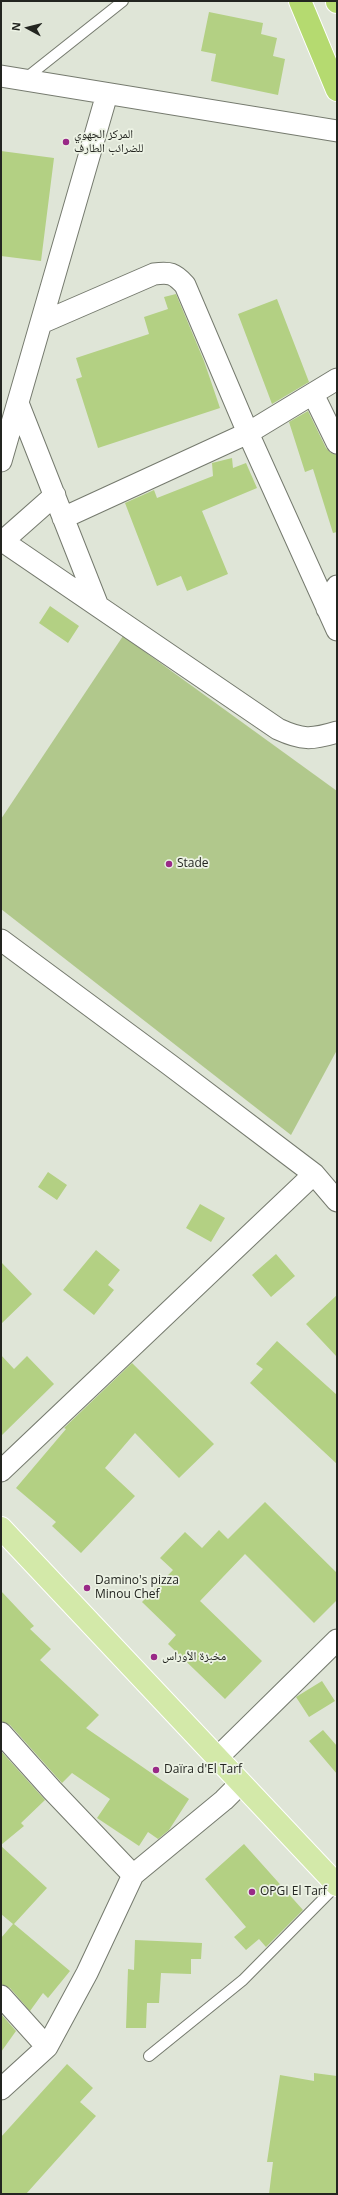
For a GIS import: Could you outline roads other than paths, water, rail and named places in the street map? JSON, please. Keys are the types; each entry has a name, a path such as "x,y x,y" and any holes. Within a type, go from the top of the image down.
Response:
{"highway":[{"path":"300,1 337,90"}],"main road":[{"path":"1,1528 11,1546 217,1758 337,1885"}],"street":[{"path":"1,76 22,81 337,131"},
{"path":"1,461 107,94"},
{"path":"41,323 154,274 166,272 176,276 185,285 248,433 337,630"},
{"path":"63,518 248,433 337,379"},
{"path":"312,394 337,443"},
{"path":"18,403 98,606"},
{"path":"55,495 2,540 278,729 298,738 317,739 337,732"},
{"path":"327,609 337,586"},
{"path":"1,940 314,1174 337,1201"},
{"path":"1,1471 314,1174"},
{"path":"217,1758 337,1640"},
{"path":"1,1733 52,1790 133,1874"},
{"path":"1,2089 47,2047 87,1973 133,1874 224,1800 241,1783"},
{"path":"1,1996 47,2047"}],"lane":[{"path":"22,81 123,1"},
{"path":"149,2056 243,1980 337,1885"}],"place":[{"name":"المركز الجهوي للضرائب الطارف","path":"66,142"},
{"name":"Stade","path":"169,864"},
{"name":"Damino's pizza Minou Chef","path":"87,1588"},
{"name":"مخبزة الأوراس","path":"154,1657"},
{"name":"Daïra d'El Tarf","path":"156,1770"},
{"name":"OPGI El Tarf","path":"252,1892"}]}
